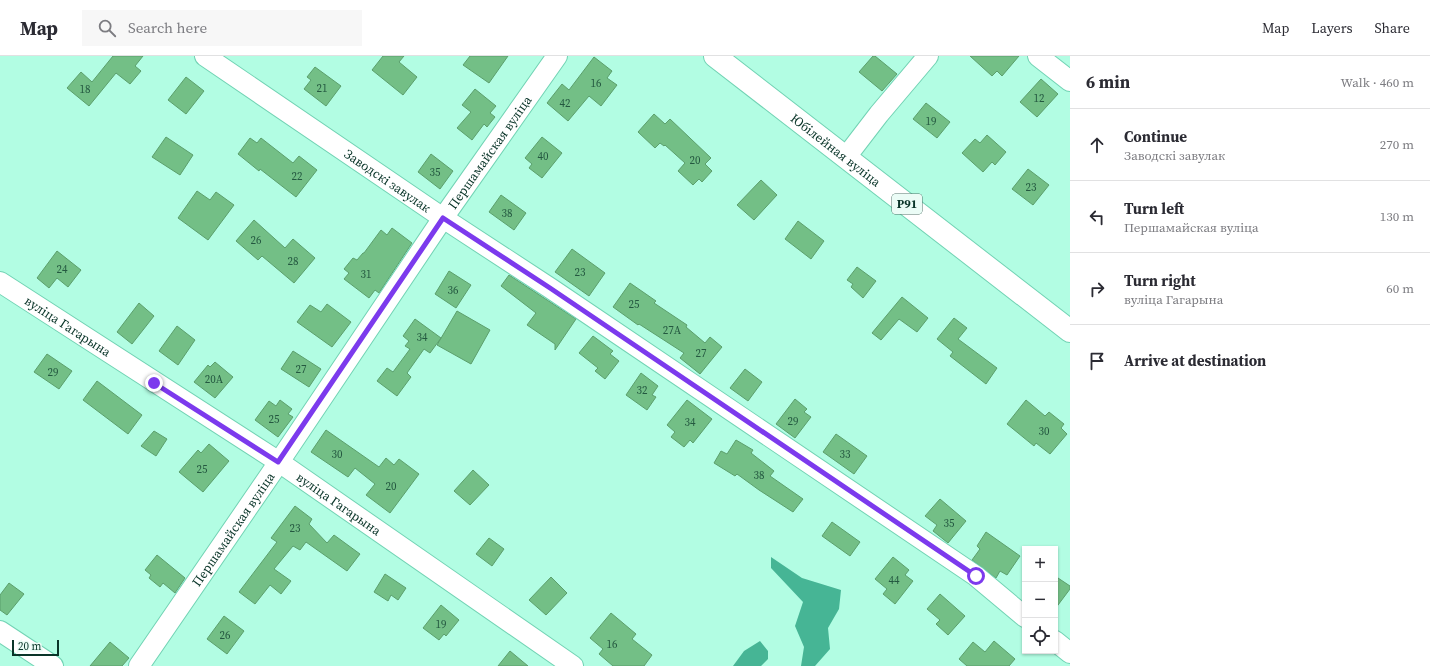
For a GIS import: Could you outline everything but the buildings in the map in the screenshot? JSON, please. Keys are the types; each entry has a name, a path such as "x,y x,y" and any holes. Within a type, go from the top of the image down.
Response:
{"main road":[{"name":"Юбілейная вуліца","path":"715,56 1070,331"}],"street":[{"name":"Заводскі завулак","path":"205,56 443,218 550,288 976,576 1022,614"},
{"name":"Першамайская вуліца","path":"139,666 443,218 557,56"},
{"path":"846,156 928,56"},
{"path":"1038,56 1070,81"},
{"name":"вуліца Гагарына","path":"0,282 278,462 573,666"},
{"path":"0,631 53,666"},
{"path":"1058,643 1070,653"}],"shaded area":[{"path":"771,557 802,578 841,590 839,609 828,628 830,649 815,666 801,666 804,647 795,626 803,602 771,568"},
{"path":"760,641 768,651 768,659 761,666 733,666 744,651"}],"route":[{"path":"154,383 278,462 443,218 550,288 976,576"}]}
